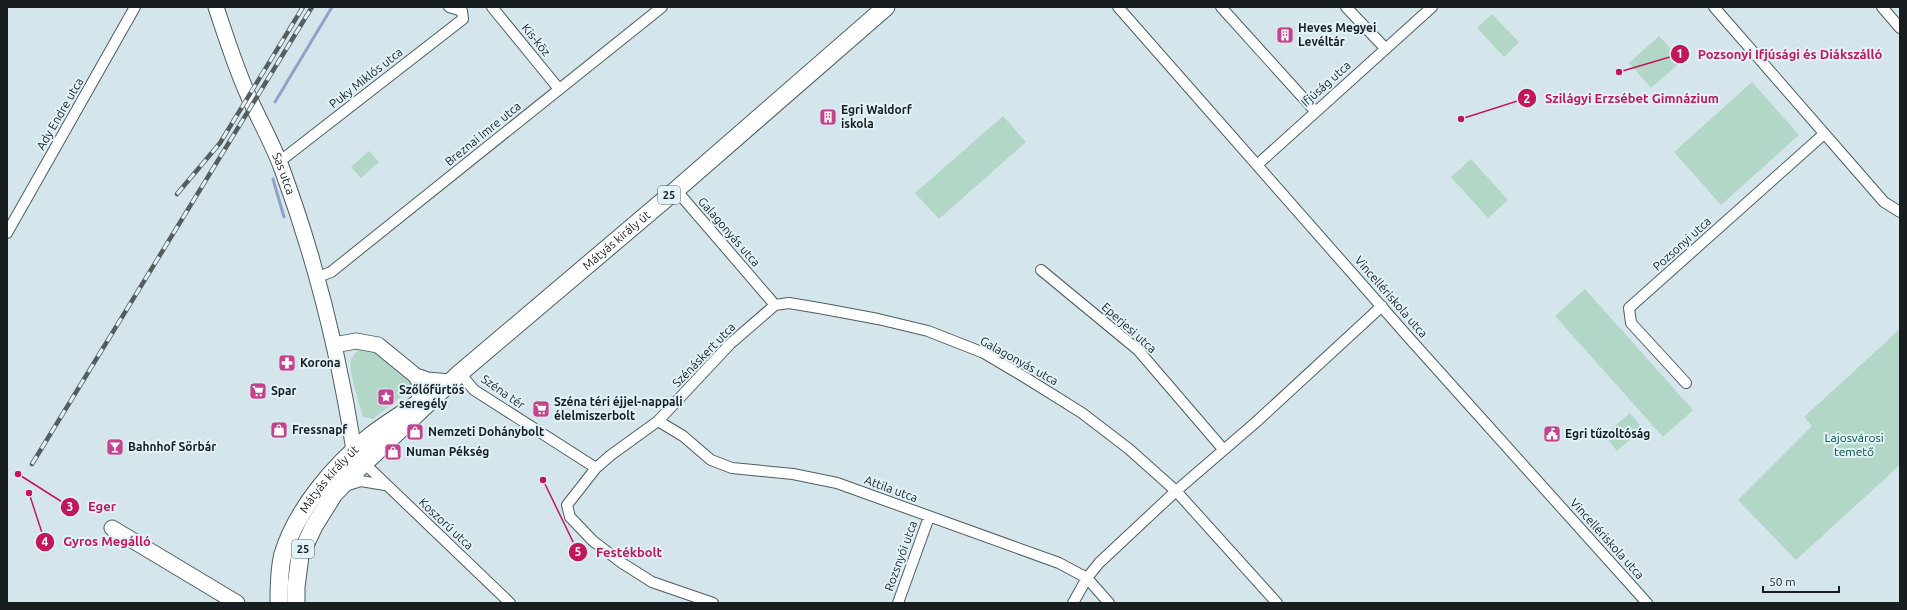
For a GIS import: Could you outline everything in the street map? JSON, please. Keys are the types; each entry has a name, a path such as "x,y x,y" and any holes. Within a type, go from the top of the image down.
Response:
{"main road":[{"name":"Sas utca","path":"216,7 233,60 279,162 306,236 318,277 359,457"},
{"name":"Mátyás király út","path":"279,603 283,555 299,520 320,488 359,457 421,412 436,394 676,190 886,7"},
{"path":"334,345 356,340 378,345 416,376 428,380 455,378"},
{"path":"416,376 421,385 419,402"},
{"name":"Mátyás király út","path":"296,603 296,587 300,556 314,526 340,488 370,437 419,402 436,394"},
{"path":"112,528 237,603"}],"street":[{"name":"Ady Endre utca","path":"7,233 10,222 135,7"},
{"name":"Puky Miklós utca","path":"279,162 463,19 462,11 449,7"},
{"name":"Kis-köz","path":"492,7 559,90"},
{"name":"Breznai Imre utca","path":"318,277 331,272 662,7"},
{"name":"Vincellériskola utca","path":"1118,7 1647,603"},
{"path":"1221,7 1316,111"},
{"path":"1346,7 1385,48"},
{"name":"Ifjúság utca","path":"1257,165 1432,7"},
{"path":"1714,7 1884,202 1900,212"},
{"path":"1882,7 1900,28"},
{"name":"Pozsonyi utca","path":"1686,383 1631,324 1629,308 1824,134"},
{"name":"Galagonyás utca","path":"676,190 775,305 789,303 878,319 928,331 984,353 1082,413 1129,449 1176,491 1277,603"},
{"name":"Eperjesi utca","path":"1042,270 1138,350 1223,449"},
{"name":"Szénáskert utca","path":"596,468 611,455 658,421 730,344 775,305"},
{"path":"1073,603 1087,578 1098,563 1382,306"},
{"name":"Széna tér","path":"455,378 596,468"},
{"name":"Attila utca","path":"658,421 683,436 712,460 732,468 793,474 837,483 1060,564 1087,578 1109,603"},
{"name":"Koszorú utca","path":"359,457 385,485 510,603"},
{"path":"596,468 567,505 570,517 593,541 622,563 652,582 713,603"},
{"path":"340,488 361,481 385,485"},
{"name":"Rozsnyói utca","path":"898,603 930,517"}],"green space":[{"path":"1492,14 1519,42 1504,57 1477,28"},
{"path":"1659,36 1682,61 1651,88 1629,63"},
{"path":"1752,82 1799,135 1721,205 1674,152"},
{"path":"1003,116 1026,142 939,219 915,193"},
{"path":"369,151 379,162 361,178 351,167"},
{"path":"1471,159 1508,200 1488,218 1451,177"},
{"path":"1585,289 1693,410 1663,437 1555,316"},
{"name":"Lajosvárosi temető","path":"1900,329 1900,465 1796,560 1738,500 1812,426 1804,417"},
{"path":"370,346 410,378 413,385 411,389 373,419 363,417 351,370 352,358 355,353"},
{"path":"1630,413 1643,429 1617,451 1604,435"}],"waterway":[{"path":"275,102 332,7"},
{"path":"273,179 284,217"}],"railway":[{"path":"177,194 220,143 303,7"},
{"path":"32,464 312,7"}],"place":[{"name":"Heves Megyei Levéltár","path":"1285,35"},
{"name":"Pozsonyi Ifjúsági és Diákszálló","path":"1619,72"},
{"name":"Egri Waldorf iskola","path":"828,117"},
{"name":"Szilágyi Erzsébet Gimnázium","path":"1461,119"},
{"name":"Korona","path":"287,363"},
{"name":"Spar","path":"258,391"},
{"name":"Szőlőfürtös seregély","path":"386,397"},
{"name":"Széna téri éjjel-nappali élelmiszerbolt","path":"541,409"},
{"name":"Fressnapf","path":"279,430"},
{"name":"Nemzeti Dohánybolt","path":"415,432"},
{"name":"Egri tűzoltóság","path":"1552,434"},
{"name":"Bahnhof Sörbár","path":"115,447"},
{"name":"Numan Pékség","path":"393,452"},
{"name":"Eger","path":"18,474"},
{"name":"Festékbolt","path":"543,480"},
{"name":"Gyros Megálló","path":"29,493"}]}
